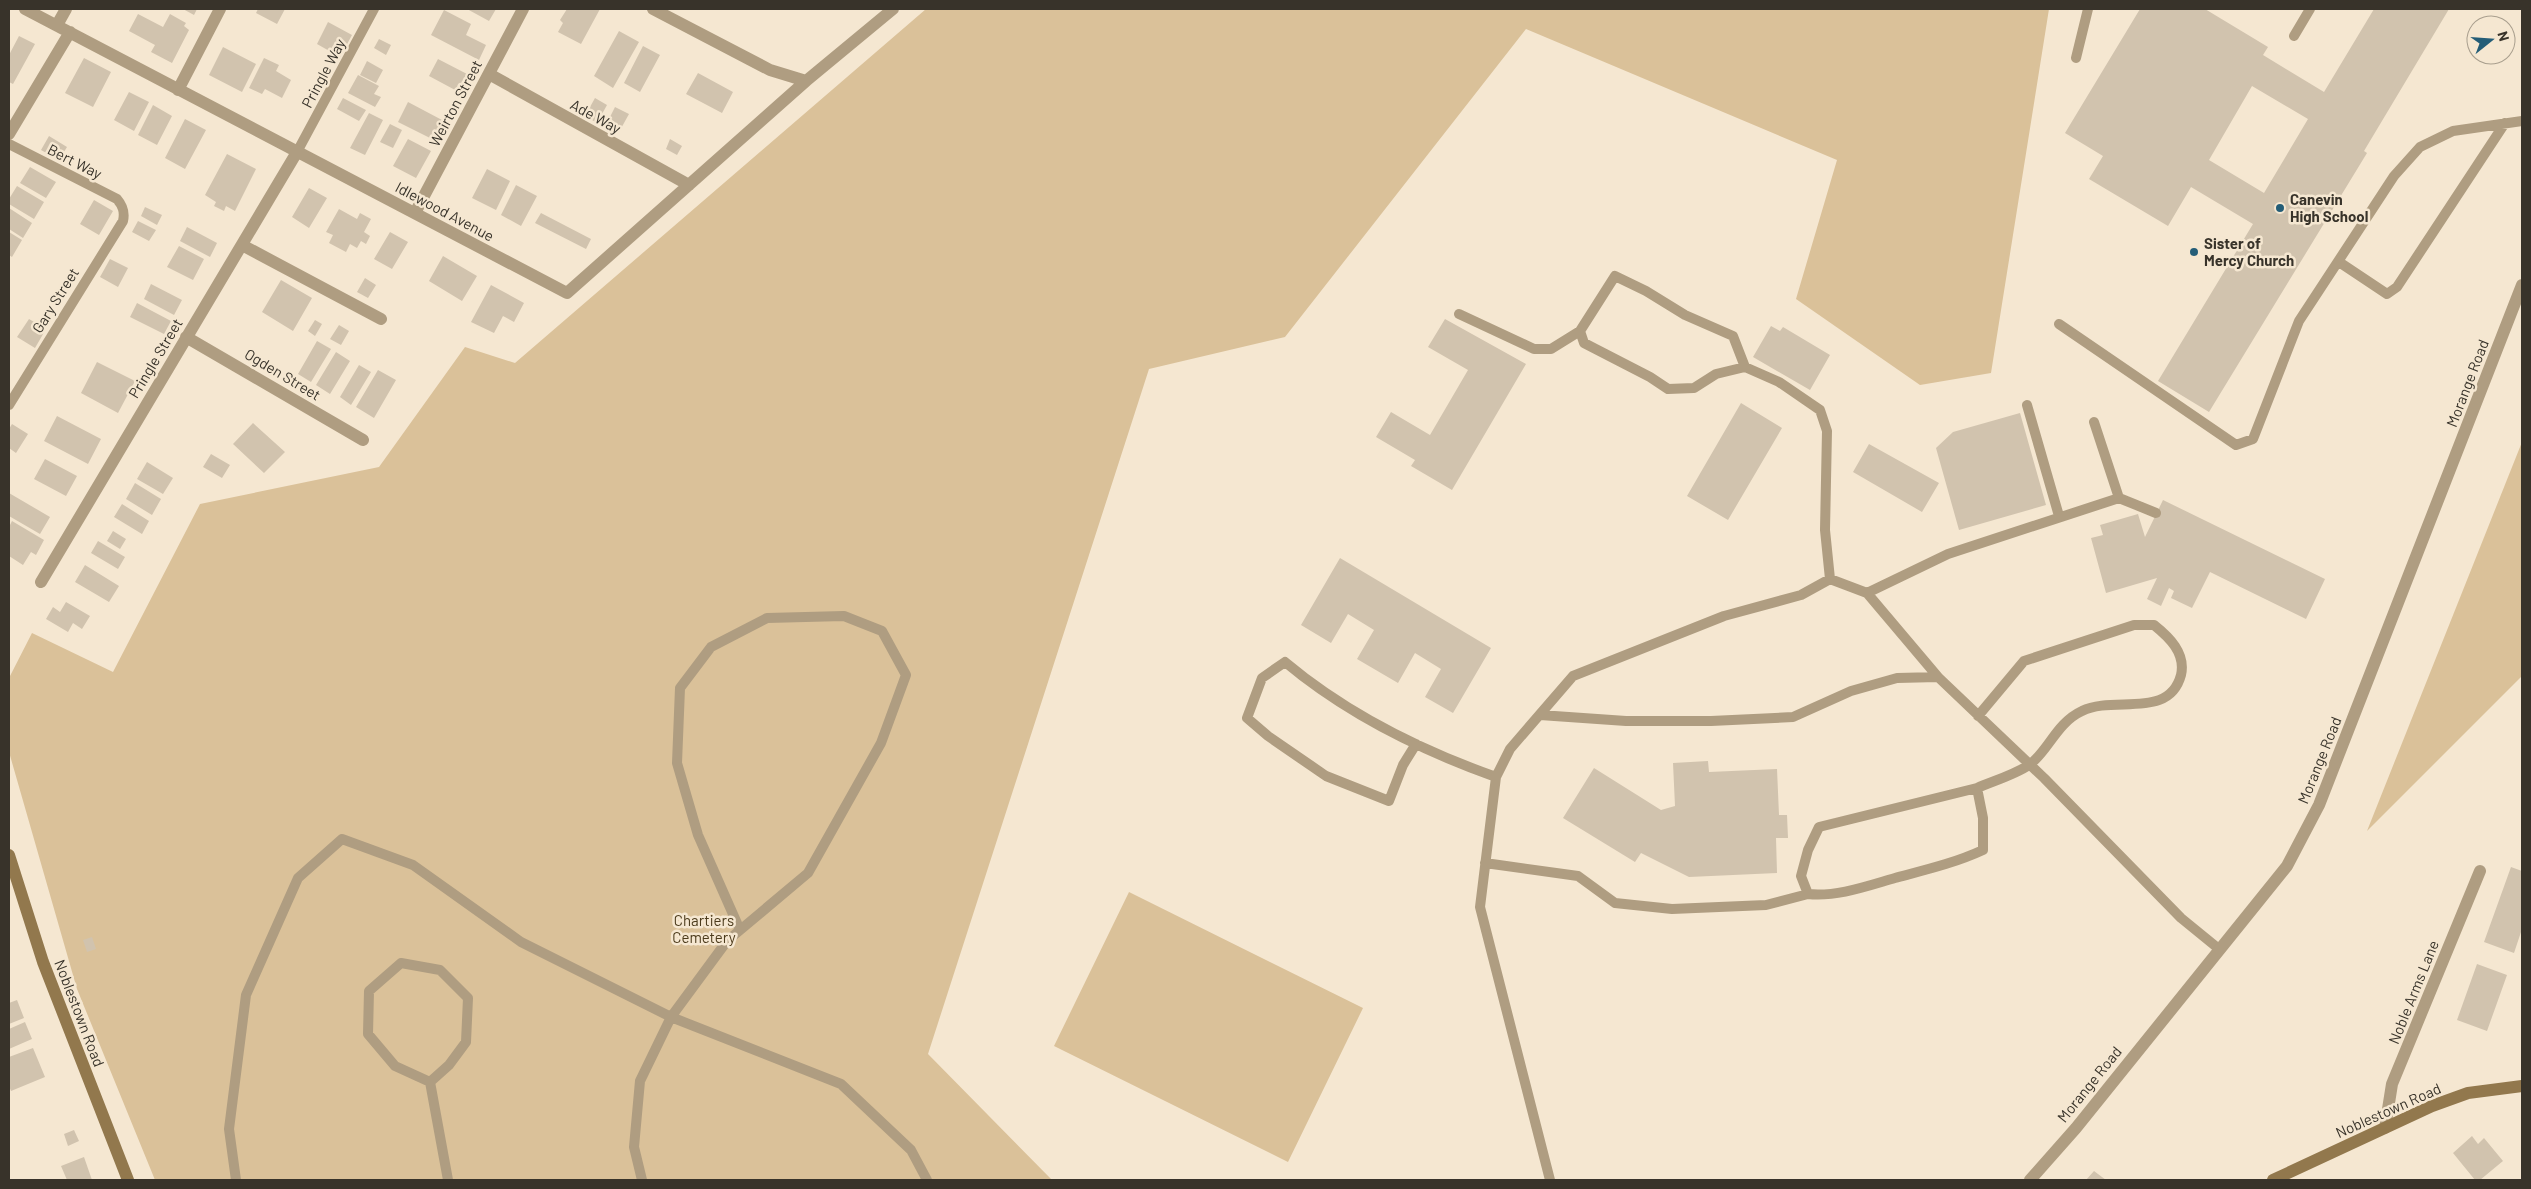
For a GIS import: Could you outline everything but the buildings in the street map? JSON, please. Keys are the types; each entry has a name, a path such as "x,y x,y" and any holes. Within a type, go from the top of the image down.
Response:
{"main road":[{"name":"Noblestown Road","path":"9,855 44,962 128,1180"},
{"name":"Noblestown Road","path":"2273,1180 2432,1106 2468,1093 2522,1086"}],"street":[{"name":"Idlewood Avenue","path":"26,9 567,294 806,81 893,9"},
{"path":"57,25 66,9"},
{"path":"178,90 220,9"},
{"name":"Weirton Street","path":"415,213 523,9"},
{"path":"653,9 770,70 806,81"},
{"path":"9,134 70,32"},
{"name":"Ade Way","path":"489,74 689,185"},
{"name":"Pringle Street","path":"42,582 297,152"},
{"path":"242,245 381,319"},
{"name":"Morange Road","path":"2030,1180 2286,866 2319,805 2522,285"},
{"name":"Ogden Street","path":"186,337 363,440"},
{"name":"Noble Arms Lane","path":"2385,1128 2392,1084 2480,871"}],"lane":[{"name":"Pringle Way","path":"297,152 374,9"},
{"path":"2076,58 2088,9"},
{"path":"2294,36 2310,9"},
{"path":"2059,324 2236,445 2253,439 2299,320 2394,176 2420,147 2453,131 2522,121"},
{"path":"2339,262 2387,294 2397,287 2505,123"},
{"name":"Bert Way","path":"9,144 117,199 124,210"},
{"name":"Gary Street","path":"9,405 123,221 124,210"},
{"path":"1459,314 1534,349 1551,349 1580,331 1615,276 1684,315 1733,336 1745,367"},
{"path":"1580,331 1584,343 1650,377 1668,389 1694,388 1716,374 1745,367 1779,382 1820,410 1827,431 1826,530 1830,579"},
{"path":"2027,405 2059,516"},
{"path":"2094,422 2119,498"},
{"path":"1867,593 1948,554 2059,516 2119,498 2156,513"},
{"path":"1550,1180 1480,907 1496,777 1510,749 1573,676 1724,616 1800,595 1830,579 1867,593 1938,677 2030,765 2181,918 2219,949"},
{"path":"642,1180 634,1147 640,1081 671,1017 727,941 808,873 881,743 906,675 882,631 844,616 766,618 711,647 680,688 677,763 698,835 740,930"},
{"path":"1808,894 1801,876 1808,850 1820,827 1976,788 2030,765 2063,724 2081,711 2098,704 2156,701 2172,694 2178,685 2182,671 2179,649 2154,624 2134,626 2024,662 1978,716"},
{"path":"1416,744 1403,765 1389,801 1326,776 1268,736 1247,718 1262,678 1285,662 1316,688 1374,722 1444,758 1496,777"},
{"path":"1540,715 1626,721 1711,721 1793,717 1852,691 1897,678 1938,677"},
{"path":"1485,863 1578,876 1616,904 1672,909 1766,905 1808,894 1824,896 1857,889 1961,860 1983,850 1983,818 1976,788"},
{"path":"236,1180 229,1129 246,995 298,878 342,839 413,865 521,942 671,1017 841,1084 911,1150 926,1180"},
{"path":"401,963 440,970 468,998 466,1042 449,1065 430,1082 395,1066 368,1034 369,991 401,963"},
{"path":"430,1082 448,1180"}],"green space":[{"name":"Chartiers Cemetery","path":"926,9 2049,9 1991,373 1920,385 1796,299 1837,160 1526,29 1285,337 1149,369 928,1054 1052,1180 155,1180 77,989 9,752 9,678 32,633 113,672 200,504 379,467 465,347 515,363"},
{"path":"2522,442 2522,676 2367,831"},
{"path":"1129,892 1363,1008 1288,1162 1054,1046"}],"place":[{"name":"Canevin High School","path":"2280,208"},
{"name":"Sister of Mercy Church","path":"2194,252"}]}
